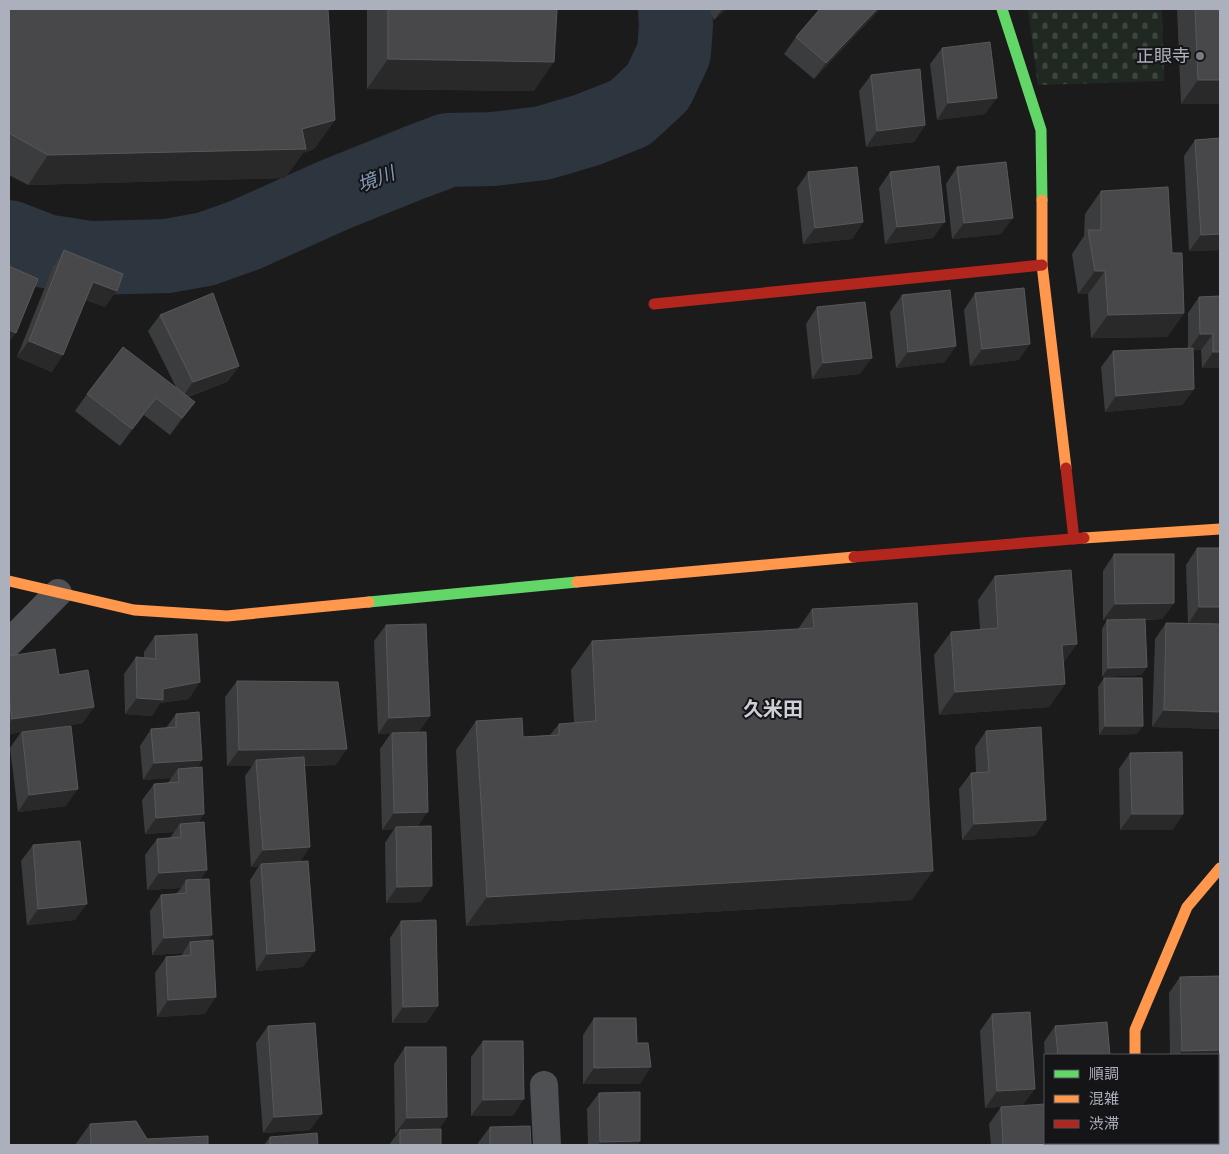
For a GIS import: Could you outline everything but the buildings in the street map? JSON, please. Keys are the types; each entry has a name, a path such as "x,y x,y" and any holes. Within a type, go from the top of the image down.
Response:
{"street":[{"path":"1002,9 1041,130 1042,265 1074,539"},
{"path":"654,304 1042,265"},
{"path":"9,581 134,610 227,616 644,575 1074,539 1220,529"},
{"path":"9,642 58,593"},
{"path":"1136,1054 1135,1030 1187,907 1220,868"},
{"path":"544,1085 547,1145"}],"green space":[{"path":"1028,9 1162,9 1164,81 1038,85"}],"waterway":[{"name":"境川","path":"9,237 45,251 90,258 167,256 206,249 245,235 334,195 448,150 493,149 543,143 587,130 630,113 658,87 674,53 675,9"}],"traffic: fast":[{"path":"1002,9 1041,130 1042,200"},
{"path":"369,602 577,582"}],"traffic: slow":[{"path":"1042,200 1042,265 1066,468"},
{"path":"1084,538 1220,529"},
{"path":"577,582 854,557"},
{"path":"9,581 134,610 227,616 369,602"},
{"path":"1135,1054 1135,1030 1187,907 1220,868"}],"traffic: jam":[{"path":"654,304 1042,265"},
{"path":"1066,468 1074,539"},
{"path":"854,557 1084,538"}],"place":[{"name":"正眼寺","path":"1200,56"}],"district":[{"name":"久米田","path":"773,709"}]}
